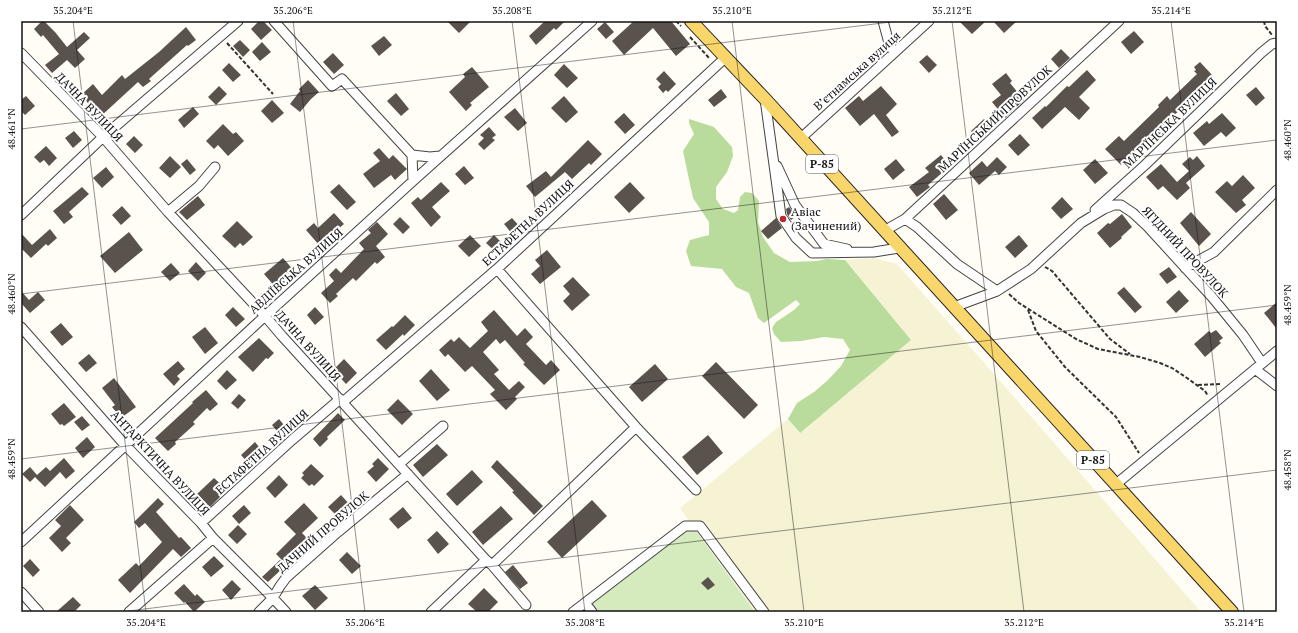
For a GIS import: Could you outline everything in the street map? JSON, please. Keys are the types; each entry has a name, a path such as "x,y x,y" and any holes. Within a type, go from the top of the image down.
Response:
{"main road":[{"name":"Р-85","path":"686,24 725,58 765,99 899,248 1232,612"}],"street":[{"path":"21,215 102,138 238,21"},
{"path":"274,21 332,86 342,79 412,155 413,181"},
{"name":"АВДІЇВСЬКА ВУЛИЦЯ","path":"21,542 440,156 592,21"},
{"path":"883,21 889,43 894,53"},
{"name":"Вʼєтнамська вулиця","path":"800,139 930,21"},
{"name":"МАРІЇНСЬКИЙ ПРОВУЛОК","path":"884,231 905,219 1119,21"},
{"name":"МАРІЇНСЬКА ВУЛИЦЯ","path":"1081,223 1145,165 1229,82 1275,40"},
{"name":"ДАЧНА ВУЛИЦЯ","path":"21,53 102,138 526,604"},
{"name":"ЕСТАФЕТНА ВУЛИЦЯ","path":"201,523 292,440 342,401 497,269 725,58"},
{"path":"765,99 781,216 796,238 812,254 874,252 899,248"},
{"path":"412,155 430,157 440,156"},
{"path":"773,157 795,205 824,244 852,250 874,252"},
{"path":"168,212 199,186 215,167"},
{"path":"1185,268 1214,252 1277,190"},
{"name":"ЯГІДНИЙ ПРОВУЛОК","path":"954,307 1000,289 1031,269 1081,223 1104,209 1114,205 1121,205 1133,213 1148,227 1212,297 1243,335 1259,366 1277,386"},
{"path":"905,219 917,227 957,264 1000,289"},
{"path":"497,269 636,427 696,490"},
{"name":"АНТАРКТИЧНА ВУЛИЦЯ","path":"21,327 125,445 286,612"},
{"path":"1115,485 1145,462 1277,351"},
{"path":"399,464 443,426"},
{"path":"431,612 489,562 636,427"},
{"name":"ДАЧНИЙ ПРОВУЛОК","path":"259,612 274,598 286,578 338,532 408,474"},
{"path":"573,612 685,526 700,526 764,612"},
{"path":"129,612 213,538"},
{"path":"21,592 39,612"},
{"path":"586,603 592,612"}],"path":[{"path":"676,21 686,24"},
{"path":"1264,21 1264,26 1275,40"},
{"path":"686,33 716,66"},
{"path":"220,36 273,94"},
{"path":"1031,269 1042,265 1052,271 1110,339 1132,355"},
{"path":"1000,289 1019,303 1076,339 1098,349 1132,355 1172,368 1205,391 1214,404"},
{"path":"1027,308 1036,331 1065,367 1116,417 1145,462"},
{"path":"1197,385 1238,383"}],"shaded area":[{"path":"874,258 897,264 1201,612 755,612 680,508 788,419 799,433 911,340 845,260"}],"green space":[{"path":"689,119 714,127 732,147 733,156 727,172 716,187 716,199 723,209 734,213 738,210 740,197 745,192 752,193 759,201 758,222 763,237 774,253 790,262 817,261 826,259 845,260 911,340 800,433 788,419 797,403 814,392 828,380 841,366 850,350 843,339 824,337 801,341 781,342 774,334 772,328 776,322 800,304 796,300 764,323 758,318 749,293 736,287 722,269 691,266 686,251 690,240 709,235 709,222 693,198 683,151 694,134 689,123"},
{"path":"691,524 755,612 565,612"}],"building":[{"path":"42,21 44,21 55,32 67,47 84,32 90,38 77,50 85,59 75,68 67,60 52,73 45,65 59,54 43,35 41,37 34,29"},
{"path":"259,21 263,21 272,30 261,40 251,29"},
{"path":"447,21 471,21 459,33"},
{"path":"545,21 565,21 556,30 554,28 536,45 529,36"},
{"path":"634,21 671,21 690,44 676,56 653,28 624,55 612,41"},
{"path":"959,21 986,21 972,34"},
{"path":"993,21 1017,21 1004,33"},
{"path":"605,22 614,32 606,39 597,29"},
{"path":"186,27 196,40 188,46 187,45 149,79 151,81 143,87 138,82 100,117 81,95 93,84 102,95 122,75 125,79 159,52"},
{"path":"1134,31 1144,42 1131,54 1121,42"},
{"path":"384,36 392,45 379,56 371,46"},
{"path":"240,40 250,50 243,57 233,46"},
{"path":"262,42 271,52 260,61 252,52"},
{"path":"1061,49 1070,58 1059,68 1051,59"},
{"path":"333,53 344,65 334,74 323,62"},
{"path":"927,55 937,65 929,73 919,62"},
{"path":"1200,62 1213,76 1195,92 1197,95 1188,104 1187,103 1162,127 1165,130 1155,140 1153,137 1139,151 1137,149 1121,165 1105,149 1119,136 1124,141 1159,107 1158,105 1167,96 1170,100 1197,74 1194,71 1196,70 1194,67"},
{"path":"229,63 241,75 233,82 222,70"},
{"path":"564,64 578,78 567,88 554,75"},
{"path":"472,67 489,87 470,103 472,105 466,111 449,92 465,77 463,74"},
{"path":"1087,70 1096,80 1079,97 1090,108 1079,120 1065,107 1042,129 1032,118"},
{"path":"664,71 676,84 668,92 666,90 663,93 658,87 661,84 656,79"},
{"path":"1006,73 1012,81 1010,83 1024,100 1005,118 992,102 1001,95 992,84"},
{"path":"308,80 319,92 300,112 290,104 300,91 299,89"},
{"path":"219,86 227,94 216,105 208,97"},
{"path":"881,86 897,104 886,115 899,132 892,137 874,114 860,126 845,108 859,96 863,101"},
{"path":"1256,87 1265,98 1256,106 1246,95"},
{"path":"721,89 727,97 714,107 708,100"},
{"path":"396,93 409,109 401,116 387,101"},
{"path":"26,96 35,106 25,115 21,111 21,100"},
{"path":"564,96 578,112 566,123 551,108"},
{"path":"272,100 284,113 272,123 261,111"},
{"path":"193,107 199,114 184,128 178,120"},
{"path":"515,108 527,123 518,131 504,117"},
{"path":"624,113 635,125 625,134 614,122"},
{"path":"1222,113 1236,128 1226,137 1221,132 1204,146 1193,133 1207,121 1209,124"},
{"path":"984,119 993,129 980,141 971,131"},
{"path":"223,124 233,134 236,132 244,141 228,156 218,145 214,149 206,141"},
{"path":"489,127 496,135 492,138 495,140 484,150 478,144 484,138 480,135"},
{"path":"74,131 82,140 73,148 65,138"},
{"path":"1020,134 1030,145 1018,156 1008,145"},
{"path":"134,136 143,145 135,153 126,144"},
{"path":"588,140 602,154 591,165 589,163 572,179 565,172 535,197 526,186 546,171 551,177"},
{"path":"46,146 57,158 49,166 44,160 40,163 34,157"},
{"path":"379,148 389,159 393,155 407,169 395,180 391,175 374,188 363,174 380,161 373,153"},
{"path":"941,155 950,166 928,185 930,187 917,197 909,187 929,172 925,168"},
{"path":"170,156 181,167 170,178 159,168"},
{"path":"1197,156 1205,166 1186,183 1190,188 1177,200 1163,186 1158,190 1146,177 1161,164 1177,182 1189,171 1182,164 1190,157 1193,160"},
{"path":"997,157 1007,167 999,175 995,171 979,185 969,173 982,161 987,167"},
{"path":"187,159 196,170 190,175 181,164"},
{"path":"896,159 905,170 893,180 884,169"},
{"path":"1095,159 1108,173 1095,184 1083,170"},
{"path":"464,166 474,178 465,185 455,174"},
{"path":"106,167 114,177 102,188 93,178"},
{"path":"1243,175 1255,188 1242,200 1246,205 1236,213 1215,192 1227,181 1232,186"},
{"path":"441,182 450,191 432,207 441,217 431,227 411,203 418,197 421,200"},
{"path":"630,182 645,198 629,213 614,197"},
{"path":"339,184 356,202 347,210 330,192"},
{"path":"82,187 89,194 69,212 73,217 64,224 53,211"},
{"path":"944,194 958,210 946,220 933,204"},
{"path":"198,196 205,205 187,220 179,212"},
{"path":"1062,197 1073,209 1061,219 1051,208"},
{"path":"122,206 131,216 121,225 112,215"},
{"path":"789,207 796,216 791,220 786,209"},
{"path":"1191,212 1211,234 1199,246 1180,223"},
{"path":"334,213 344,224 319,245 306,230 314,223 318,228"},
{"path":"1122,214 1132,227 1110,248 1097,233 1108,223 1110,224"},
{"path":"400,217 410,227 403,234 393,224"},
{"path":"512,218 521,228 513,235 504,224"},
{"path":"776,218 782,228 768,239 761,231"},
{"path":"237,221 253,237 243,246 240,243 235,248 222,236"},
{"path":"377,222 388,234 376,246 385,257 377,264 375,262 356,281 353,278 336,294 338,296 330,303 321,293 334,281 329,275 336,268 341,273 364,249 359,243 371,233 368,230"},
{"path":"50,229 57,238 48,246 46,244 31,258 21,248 21,233 32,245"},
{"path":"129,232 143,250 115,273 100,256"},
{"path":"470,235 481,246 469,257 458,246"},
{"path":"494,235 505,246 498,254 486,243"},
{"path":"1019,235 1028,246 1015,258 1005,247"},
{"path":"547,250 561,267 540,284 531,274 540,266 535,260"},
{"path":"283,258 296,273 277,289 264,274"},
{"path":"196,262 206,273 198,281 188,271"},
{"path":"171,263 180,273 170,281 161,272"},
{"path":"1169,267 1177,277 1167,284 1159,274"},
{"path":"573,277 590,295 572,311 563,301 570,294 563,286"},
{"path":"1124,287 1142,307 1135,313 1117,293"},
{"path":"1179,290 1189,301 1176,313 1166,302"},
{"path":"21,291 29,300 38,292 45,300 30,313 21,303"},
{"path":"1277,302 1277,329 1264,313"},
{"path":"233,307 245,319 236,327 225,315"},
{"path":"315,307 324,317 315,325 307,315"},
{"path":"494,310 517,336 525,328 533,337 526,344 546,365 551,360 560,370 544,385 523,364 525,363 505,340 500,344 496,339 483,352 499,370 494,374 509,390 519,381 525,387 515,397 517,399 506,410 490,394 495,390 472,366 465,372 448,354 445,357 439,350 451,339 454,342 459,337 470,348 488,331 481,322"},
{"path":"405,315 415,325 386,350 376,340 392,326 393,327"},
{"path":"61,323 73,337 62,346 50,332"},
{"path":"205,327 218,343 205,354 192,337"},
{"path":"1216,330 1223,338 1219,341 1221,343 1205,357 1194,344 1209,331 1211,333"},
{"path":"259,338 274,353 268,359 266,358 253,372 238,357"},
{"path":"89,354 97,363 86,372 78,363"},
{"path":"344,359 357,373 346,384 333,370"},
{"path":"178,361 185,369 177,376 180,379 174,386 163,374"},
{"path":"716,362 758,405 744,419 702,376"},
{"path":"655,364 668,379 642,402 629,387"},
{"path":"431,369 450,390 437,401 419,381"},
{"path":"227,370 237,380 226,390 217,381"},
{"path":"114,378 136,407 121,418 112,407 115,405 102,388"},
{"path":"206,390 218,404 210,411 207,408 193,422 195,424 175,442 176,444 168,451 155,438"},
{"path":"239,394 246,400 238,409 231,403"},
{"path":"398,399 413,414 402,425 387,410"},
{"path":"64,403 76,417 64,426 62,424 60,425 51,414"},
{"path":"338,413 345,420 327,437 328,439 320,447 313,439"},
{"path":"82,416 90,425 82,431 74,422"},
{"path":"279,419 288,430 281,436 272,425"},
{"path":"708,435 723,453 697,475 682,457"},
{"path":"87,437 95,447 83,458 75,448"},
{"path":"255,442 264,453 250,465 241,455"},
{"path":"437,444 448,455 423,477 413,465"},
{"path":"64,458 75,471 66,479 60,472 45,487 35,477 30,482 22,474 30,467 37,475 46,467 50,471"},
{"path":"378,458 389,469 376,482 367,472 374,466 372,464"},
{"path":"497,460 543,506 534,515 491,467"},
{"path":"311,464 324,476 314,486 312,484 309,486 301,478 304,475 302,473"},
{"path":"472,470 483,482 457,506 446,494"},
{"path":"279,475 288,485 275,498 266,488"},
{"path":"214,478 227,490 210,507 197,494"},
{"path":"341,495 351,506 339,518 328,507"},
{"path":"158,498 164,504 156,512 179,538 181,537 191,548 181,557 173,549 130,593 118,580 136,563 139,566 162,542 145,523 139,528 134,522"},
{"path":"592,500 607,516 562,558 547,542"},
{"path":"304,503 318,518 302,533 314,545 308,550 304,546 286,564 276,554 296,534 284,522"},
{"path":"70,505 84,520 66,538 71,543 62,552 49,538 61,526 55,520"},
{"path":"244,505 251,513 239,524 232,516"},
{"path":"501,506 513,519 483,545 472,532"},
{"path":"403,507 412,518 398,529 389,519"},
{"path":"238,525 247,534 237,544 228,535"},
{"path":"437,531 449,544 438,554 427,540"},
{"path":"347,552 361,566 352,574 339,560"},
{"path":"214,556 224,566 211,577 202,567"},
{"path":"30,559 40,570 33,577 23,566"},
{"path":"280,560 285,566 268,582 262,577"},
{"path":"513,565 528,583 520,589 505,572"},
{"path":"708,577 715,585 708,590 701,583"},
{"path":"232,580 241,589 231,600 222,590"},
{"path":"184,584 195,596 197,594 205,602 194,612 174,593"},
{"path":"315,585 328,598 315,610 302,596"},
{"path":"484,588 498,602 488,612 477,612 468,604"},
{"path":"73,597 81,605 74,612 56,612"}],"place":[{"name":"Авіас (Зачинений)","path":"783,219"}]}
